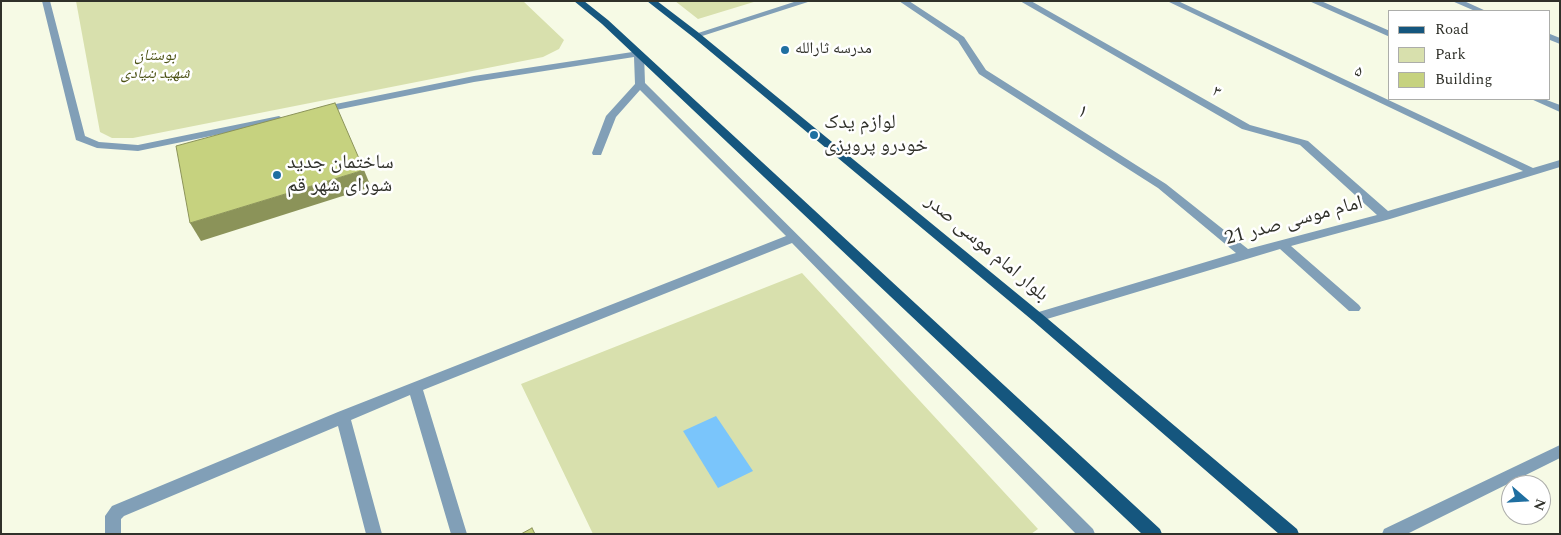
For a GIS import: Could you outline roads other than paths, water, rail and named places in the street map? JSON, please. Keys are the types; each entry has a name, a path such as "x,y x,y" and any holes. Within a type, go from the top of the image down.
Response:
{"main road":[{"path":"578,1 605,22 1154,534"},
{"name":"بلوار امام موسی صدر","path":"651,1 696,35 1037,317 1291,534"}],"street":[{"path":"46,1 80,138 97,146 138,148 291,116"},
{"path":"696,35 807,1"},
{"name":"۱","path":"903,1 960,39 982,72 1162,186 1246,254"},
{"name":"۳","path":"1024,1 1246,127 1304,143 1386,216"},
{"name":"۵","path":"1171,1 1532,171"},
{"path":"1314,1 1388,33"},
{"path":"1456,1 1479,10"},
{"path":"310,113 474,79 638,54 640,84 691,133 1087,534"},
{"path":"597,153 611,116 640,84"},
{"path":"1538,100 1560,109"},
{"name":"امام موسی صدر 21","path":"1037,317 1246,254 1386,216 1560,163"},
{"path":"113,534 113,516 118,511 343,416 793,238"},
{"path":"1282,244 1354,308"},
{"path":"415,387 460,534"},
{"path":"343,416 374,534"},
{"path":"1390,534 1560,451"}],"water":[{"path":"716,416 753,471 718,488 683,431"}],"place":[{"name":"مدرسه ثارالله","path":"785,50"},
{"name":"لوازم یدک خودرو پرویزی","path":"814,135"},
{"name":"ساختمان جدید شورای شهر قم","path":"277,175"}],"park label":[{"name":"بوستان شهید بنیادی","path":"155,66"}]}
